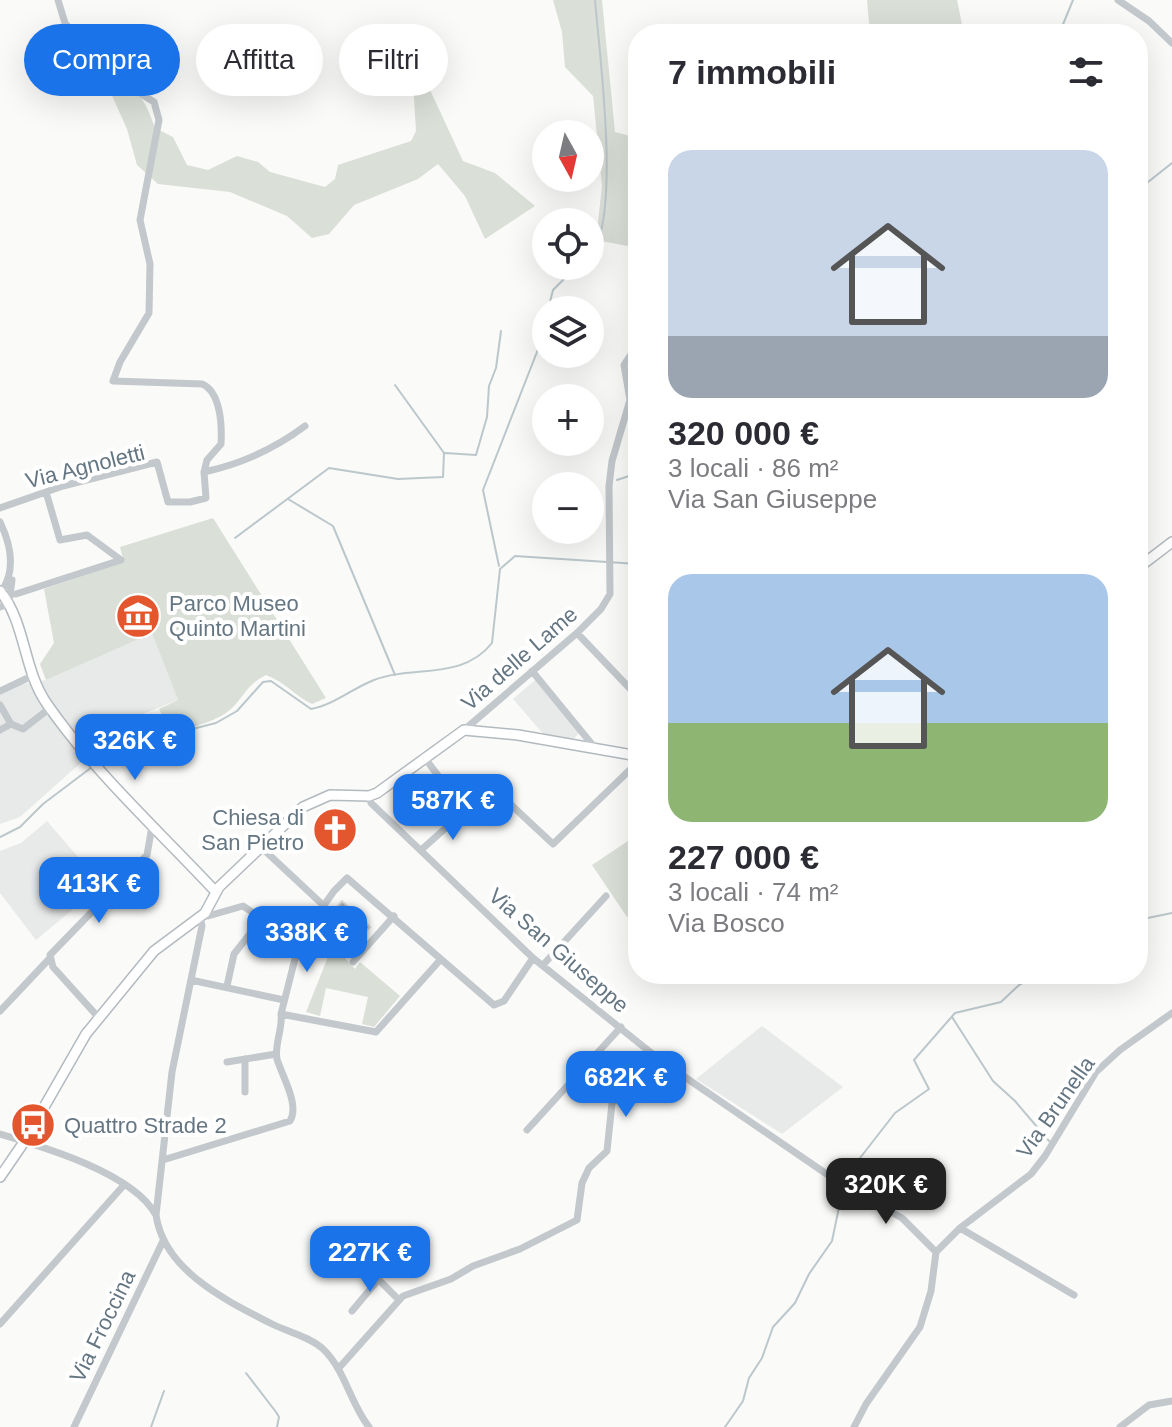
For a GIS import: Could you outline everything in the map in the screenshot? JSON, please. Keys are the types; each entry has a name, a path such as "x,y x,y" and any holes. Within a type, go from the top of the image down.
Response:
{"street":[{"path":"58,0 65,23 110,74 154,102 159,120 140,220 150,264 149,313 120,362 113,381 202,384 210,388 216,397 221,444 207,460 204,472"},
{"path":"1118,0 1149,21 1172,43"},
{"name":"Via delle Lame","path":"628,359 624,365 628,388"},
{"name":"Via delle Lame","path":"464,730 577,633 601,609 610,594 612,461 628,407"},
{"path":"204,472 275,448 305,426"},
{"name":"Via Agnoletti","path":"0,508 46,492 157,462 168,502 190,502 206,498 204,472"},
{"path":"16,594 121,560 87,535 60,540 46,492"},
{"path":"0,522 10,549 11,570 4,605"},
{"path":"1148,560 1172,542"},
{"path":"11,570 0,592 32,676 50,708 89,756 216,892"},
{"path":"577,633 628,687"},
{"path":"532,671 595,748"},
{"path":"0,691 32,676"},
{"path":"0,705 11,724 23,729 50,708"},
{"path":"0,730 11,724"},
{"path":"0,1177 24,1142 79,1046 154,951 202,915 216,892 311,801 330,795 370,798 464,730 518,735 628,754"},
{"path":"424,757 465,811"},
{"path":"421,850 465,811 507,801 553,844 628,772"},
{"name":"Via San Giuseppe","path":"370,798 533,958 660,1060 844,1185 902,1218 936,1252"},
{"path":"149,822 150,849"},
{"path":"135,865 145,847 149,822"},
{"path":"0,1011 50,960 63,940 164,838"},
{"path":"262,848 323,905"},
{"path":"163,1160 290,1121 294,1110 276,1054 284,1000 300,939 342,880 350,878 494,1005 504,1001 533,958"},
{"path":"543,965 606,896"},
{"path":"202,915 243,906 262,920 300,939"},
{"path":"202,915 172,1072 156,1215 163,1241 203,1285 321,1347 338,1369 353,1403 369,1427"},
{"path":"353,962 394,916"},
{"path":"227,986 234,954 262,920"},
{"path":"281,1014 376,1032 441,959"},
{"path":"50,960 99,1018"},
{"path":"191,980 284,1000"},
{"name":"Via Brunella","path":"936,1252 960,1228 1031,1174 1096,1072 1120,1050 1172,1013"},
{"path":"527,1130 621,1027"},
{"path":"227,1062 276,1054"},
{"path":"245,1059 245,1092"},
{"path":"338,1369 399,1300 451,1279 490,1258 520,1249 577,1220 582,1183 589,1168 607,1151 612,1103 660,1060"},
{"path":"0,1134 91,1166 124,1185 156,1215"},
{"path":"0,1324 124,1185"},
{"path":"960,1228 1074,1295"},
{"name":"Via Froccina","path":"74,1427 163,1241"},
{"path":"854,1427 866,1404 917,1334 928,1301 936,1252"},
{"path":"364,1265 399,1300"},
{"path":"352,1311 378,1280"},
{"path":"1120,1427 1149,1405 1172,1401"}],"shaded area":[{"path":"553,0 602,0 615,132 628,135 628,246 604,242 604,208 600,208 601,192 604,192 604,120 595,120 593,96 565,67 562,32"},
{"path":"867,0 957,0 962,24 869,24"},
{"path":"112,96 139,96 155,128 173,137 187,165 208,170 237,156 258,162 270,172 325,187 335,179 338,165 411,141 416,131 414,96 433,96 463,161 495,173 535,206 485,239 465,196 438,164 418,179 354,205 329,234 312,238 287,216 230,192 158,184 137,165 127,129"},
{"name":"Parco Museo Quinto Martini","path":"213,518 326,698 312,704 266,675 221,716 171,733 159,709 178,700 152,633 46,680 40,664 54,643 44,589 124,562 120,547"},
{"path":"152,632 178,700 89,735 94,751 20,817 0,824 0,688 46,680"},
{"path":"535,680 579,733 572,741 545,736 513,699"},
{"path":"47,821 102,885 36,940 0,893 0,851 21,843"},
{"path":"628,841 628,916 627,917 592,865"},
{"path":"327,919 354,942 343,956 355,969 360,962 400,996 374,1027 362,1024 368,997 326,988 320,1016 306,1012 332,947 310,939"},
{"path":"762,1026 843,1087 782,1134 696,1079"}],"building":[{"name":"Chiesa di San Pietro","path":"342,817 350,827 328,844 320,834"},
{"path":"342,901 370,927 360,938 351,930 348,934 328,917"}],"waterway":[{"path":"595,0 606,134 604,214"},
{"path":"1063,24 1073,0"},
{"path":"1148,182 1172,163"},
{"path":"552,296 563,280"},
{"path":"445,453 476,455 487,417 489,386 496,368 501,331"},
{"path":"499,566 483,490 532,365"},
{"path":"235,538 329,468 398,479 443,477 444,453 395,385"},
{"path":"617,480 628,476"},
{"path":"288,499 333,526 395,675"},
{"path":"97,764 137,743 216,723 237,711 263,682 271,681 311,709 328,704 374,680 466,663 492,643 500,569 515,556 628,563"},
{"path":"95,745 106,757"},
{"path":"0,837 20,827 43,804 92,767"},
{"path":"1148,918 1172,913"},
{"path":"846,1182 860,1158 895,1113 929,1089 914,1060 955,1013 1001,1002 1021,984"},
{"path":"952,1017 993,1081 1015,1101 1049,1141"},
{"path":"725,1427 743,1401 749,1378 762,1358 773,1327 795,1303 809,1274 832,1241 843,1188"},
{"path":"246,1373 279,1417 277,1427"},
{"path":"151,1427 164,1391"}],"place":[{"name":"Parco Museo Quinto Martini","path":"138,616"},
{"name":"Chiesa di San Pietro","path":"335,830"},
{"name":"Quattro Strade 2","path":"33,1125"}]}
